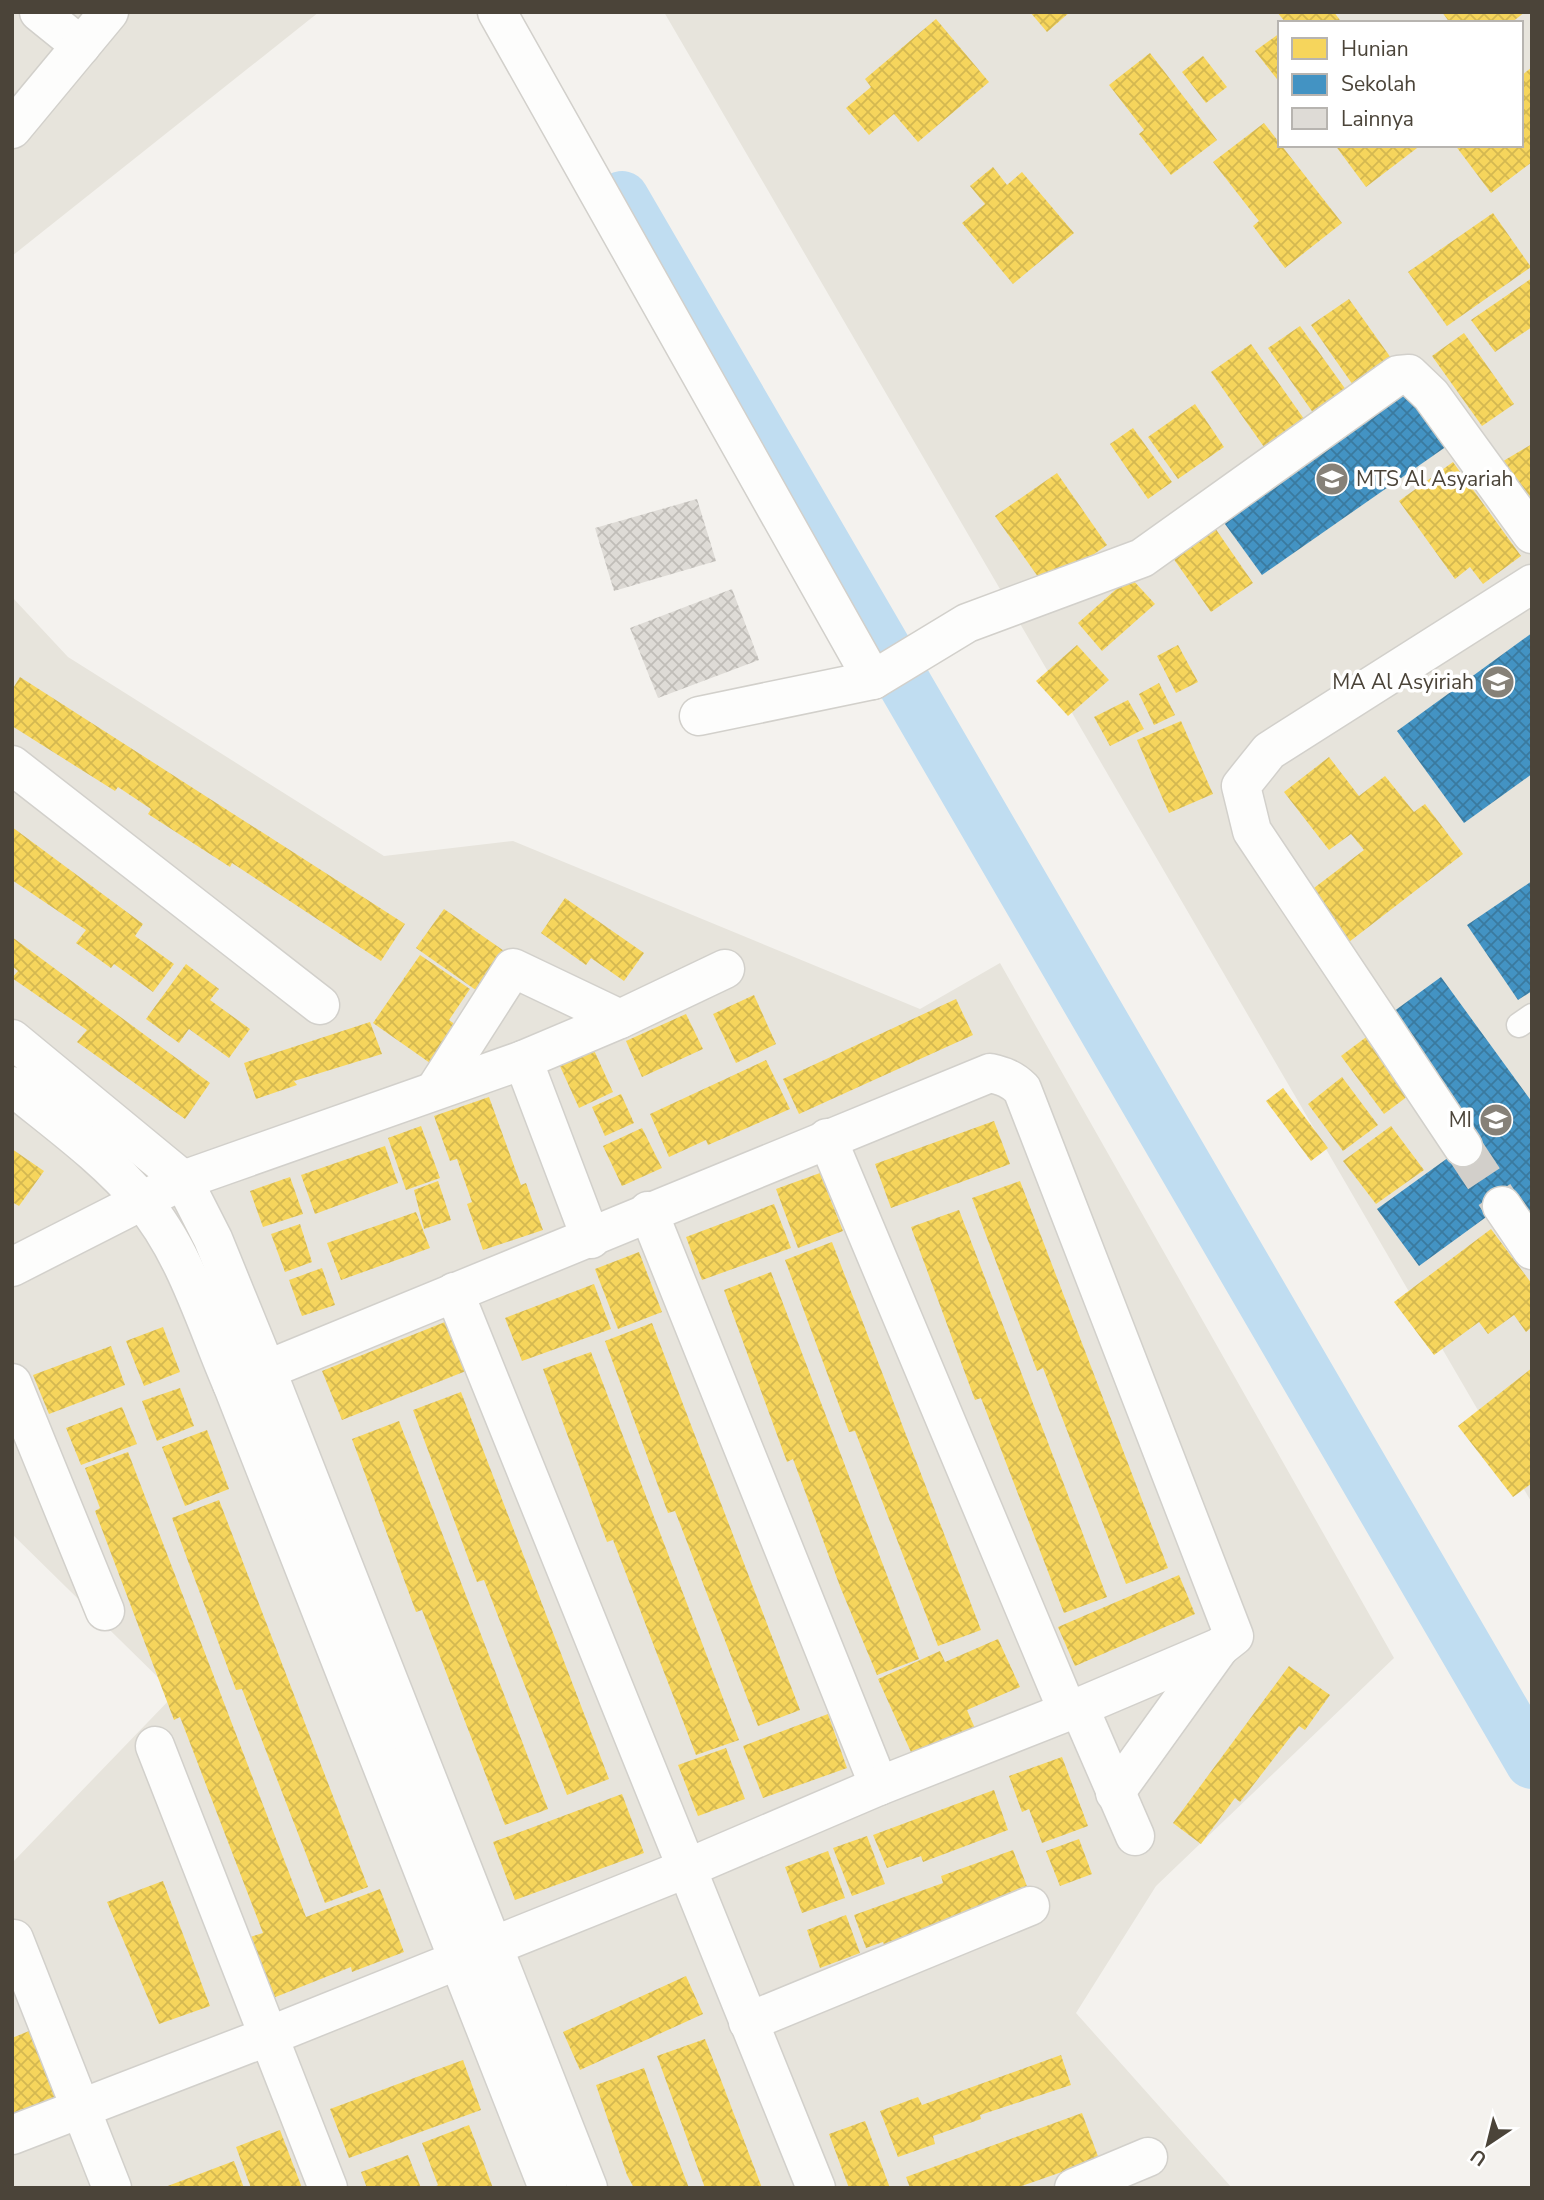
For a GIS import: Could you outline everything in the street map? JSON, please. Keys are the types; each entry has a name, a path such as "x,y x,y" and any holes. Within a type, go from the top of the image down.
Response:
{"street":[{"path":"39,12 81,46"},
{"path":"12,128 110,12"},
{"path":"497,12 882,674"},
{"path":"699,716 882,674 967,623 1142,558 1398,375 1409,374 1420,382 1532,534"},
{"path":"1463,1147 1252,831 1241,786 1269,751 1532,584"},
{"path":"12,765 320,1005"},
{"path":"435,1090 513,968 620,1019"},
{"path":"12,1267 183,1180 523,1060 620,1019 725,969"},
{"path":"12,1039 183,1180 213,1239 249,1377 457,1960 548,2188"},
{"path":"523,1060 592,1239"},
{"path":"12,2135 269,2036 685,1869 879,1786 1074,1710 1220,1647 1234,1636 1021,1089 1013,1080 990,1073 648,1211 592,1239 454,1292 249,1377"},
{"path":"12,1086 86,1147 142,1201 249,1377 494,1944 588,2188"},
{"path":"827,1138 1074,1710 1135,1836"},
{"path":"1502,1206 1532,1250"},
{"path":"648,1211 879,1786"},
{"path":"454,1292 816,2188"},
{"path":"12,1383 104,1611"},
{"path":"1115,1793 1220,1647"},
{"path":"155,1746 328,2188"},
{"path":"748,2022 1030,1906"},
{"path":"14,1939 111,2188"},
{"path":"1074,2188 1148,2157"}],"shaded area":[{"path":"12,12 319,12 12,256"},
{"path":"664,12 1532,12 1532,1503"},
{"path":"12,597 68,657 384,856 513,841 920,1009 1000,963 1394,1658 1156,1886 1076,2013 1232,2188 12,2188 12,1863 175,1694 12,1534"}],"building: Hunian":[{"path":"1030,12 1070,12 1047,32"},
{"path":"1277,12 1334,12 1341,21 1284,21"},
{"path":"1442,12 1525,12 1514,21 1449,21"},
{"path":"936,19 989,82 918,142 894,114 869,135 846,108 871,87 865,79"},
{"path":"1278,34 1278,80 1255,51"},
{"path":"1150,53 1217,140 1171,175 1139,134 1144,130 1109,85"},
{"path":"1203,56 1227,87 1206,103 1182,72"},
{"path":"1532,67 1532,162 1491,193 1456,147 1523,147 1523,74"},
{"path":"1264,123 1278,141 1278,147 1283,147 1342,223 1285,268 1253,226 1259,221 1213,162"},
{"path":"1336,147 1418,147 1366,187"},
{"path":"993,167 1007,185 1022,172 1074,233 1013,284 962,223 985,204 970,186"},
{"path":"1493,213 1531,267 1447,326 1408,272"},
{"path":"1532,278 1532,327 1495,352 1471,320"},
{"path":"1349,299 1391,358 1353,385 1311,325"},
{"path":"1300,326 1349,394 1316,417 1268,348"},
{"path":"1464,333 1514,404 1482,426 1432,356"},
{"path":"1251,344 1309,426 1269,454 1211,372"},
{"path":"1195,404 1224,447 1178,479 1148,437"},
{"path":"1133,428 1172,482 1148,499 1110,444"},
{"path":"1532,444 1532,513 1500,463"},
{"path":"1453,462 1521,556 1483,584 1470,567 1455,579 1399,501"},
{"path":"1057,473 1107,545 1046,588 995,516"},
{"path":"1215,528 1253,583 1211,612 1173,558"},
{"path":"1130,577 1155,604 1102,651 1078,623"},
{"path":"1077,645 1109,680 1068,716 1036,681"},
{"path":"1178,645 1198,682 1176,693 1157,656"},
{"path":"20,677 405,924 381,961 232,863 230,867 148,814 151,809 118,787 115,791 12,726 12,690"},
{"path":"1159,683 1175,715 1154,725 1139,694"},
{"path":"1128,700 1144,729 1110,746 1094,717"},
{"path":"1181,721 1213,794 1169,813 1137,740"},
{"path":"1329,757 1359,796 1385,776 1414,812 1425,804 1463,854 1349,942 1310,891 1364,850 1351,834 1329,850 1284,792"},
{"path":"12,827 143,924 135,936 174,964 153,992 114,964 111,968 76,943 86,930 12,880"},
{"path":"565,898 644,953 624,981 591,958 586,965 541,933"},
{"path":"444,909 507,953 480,993 416,948"},
{"path":"12,937 210,1083 185,1119 77,1042 87,1030 12,978 18,971 12,966"},
{"path":"420,955 470,989 449,1020 456,1025 430,1063 373,1023"},
{"path":"186,964 219,989 210,1000 250,1029 229,1058 189,1029 179,1043 146,1019"},
{"path":"754,995 776,1044 736,1063 713,1014"},
{"path":"956,999 973,1035 799,1114 783,1079"},
{"path":"686,1014 703,1049 642,1077 626,1041"},
{"path":"370,1022 382,1054 294,1081 297,1085 256,1099 244,1063"},
{"path":"1373,1032 1416,1090 1384,1114 1341,1056"},
{"path":"593,1048 613,1092 579,1108 559,1064"},
{"path":"766,1060 790,1109 708,1145 706,1140 669,1157 650,1114"},
{"path":"1342,1077 1378,1125 1343,1151 1308,1104"},
{"path":"1283,1088 1328,1148 1311,1161 1266,1101"},
{"path":"621,1094 634,1123 605,1136 592,1107"},
{"path":"489,1097 521,1185 526,1183 543,1230 483,1250 467,1204 472,1202 457,1159 450,1161 434,1116"},
{"path":"994,1121 1010,1164 891,1208 875,1164"},
{"path":"421,1126 440,1178 406,1190 388,1138"},
{"path":"1391,1126 1424,1170 1376,1204 1343,1161"},
{"path":"642,1128 662,1168 622,1186 603,1146"},
{"path":"385,1146 398,1183 315,1214 301,1175"},
{"path":"12,1149 44,1171 19,1206 12,1202"},
{"path":"820,1173 843,1231 798,1248 776,1189"},
{"path":"290,1177 303,1214 263,1227 250,1191"},
{"path":"438,1181 451,1220 424,1229 414,1190"},
{"path":"1020,1181 1168,1568 1126,1584 1043,1368 1037,1371 972,1198"},
{"path":"774,1204 791,1248 702,1280 686,1237"},
{"path":"959,1210 1107,1597 1064,1613 981,1398 975,1400 911,1227"},
{"path":"416,1212 430,1248 341,1280 327,1243"},
{"path":"300,1224 312,1262 285,1272 271,1234"},
{"path":"1491,1229 1532,1284 1532,1327 1526,1332 1514,1315 1488,1334 1479,1322 1434,1355 1394,1302"},
{"path":"832,1242 981,1630 938,1646 855,1431 849,1432 785,1260"},
{"path":"639,1252 662,1312 618,1329 595,1269"},
{"path":"322,1268 335,1305 302,1316 289,1280"},
{"path":"771,1272 919,1659 877,1675 841,1589 793,1459 787,1462 724,1290"},
{"path":"594,1284 611,1329 522,1361 505,1318"},
{"path":"445,1322 466,1371 342,1420 322,1371"},
{"path":"652,1323 800,1710 758,1726 675,1511 668,1513 605,1341"},
{"path":"163,1327 180,1372 144,1386 126,1341"},
{"path":"111,1346 125,1385 49,1414 33,1375"},
{"path":"591,1352 739,1740 696,1755 613,1540 607,1542 543,1369"},
{"path":"1532,1368 1532,1483 1513,1497 1458,1426"},
{"path":"180,1388 194,1426 157,1441 142,1401"},
{"path":"461,1392 609,1779 567,1795 484,1580 477,1582 413,1410"},
{"path":"122,1407 137,1444 81,1465 66,1428"},
{"path":"399,1421 548,1809 505,1825 422,1610 416,1612 352,1439"},
{"path":"207,1430 229,1489 185,1506 162,1447"},
{"path":"128,1452 306,1917 380,1889 404,1952 352,1972 351,1967 273,1998 250,1937 263,1933 180,1717 174,1720 95,1511 100,1508 85,1468"},
{"path":"219,1500 368,1887 325,1903 242,1689 236,1690 172,1518"},
{"path":"1179,1575 1195,1614 1075,1666 1058,1627"},
{"path":"998,1639 1020,1687 967,1710 977,1733 915,1761 878,1679 940,1651 945,1662"},
{"path":"1289,1666 1330,1695 1305,1730 1299,1726 1240,1802 1235,1798 1201,1844 1173,1823"},
{"path":"828,1714 847,1768 763,1798 743,1746"},
{"path":"726,1748 745,1799 698,1816 678,1765"},
{"path":"1062,1757 1088,1826 1042,1843 1029,1809 1022,1812 1009,1776"},
{"path":"994,1790 1008,1830 923,1862 921,1856 887,1868 873,1835"},
{"path":"622,1794 644,1853 515,1900 493,1842"},
{"path":"867,1836 885,1884 852,1896 833,1848"},
{"path":"1079,1839 1092,1874 1060,1886 1046,1851"},
{"path":"1013,1850 1028,1889 886,1950 883,1942 866,1948 854,1915 943,1883 941,1876"},
{"path":"828,1851 845,1898 802,1913 785,1867"},
{"path":"163,1881 210,2006 159,2024 107,1902"},
{"path":"846,1915 860,1953 820,1968 807,1930"},
{"path":"686,1976 703,2014 580,2070 563,2032"},
{"path":"29,2031 58,2105 12,2119 12,2038"},
{"path":"705,2039 762,2188 705,2188 657,2056"},
{"path":"1061,2055 1071,2085 980,2115 981,2119 933,2136 935,2144 898,2157 880,2111 918,2097 922,2105"},
{"path":"463,2060 481,2110 349,2158 330,2109"},
{"path":"644,2068 689,2188 634,2188 627,2175 596,2085"},
{"path":"1082,2113 1099,2159 1016,2188 910,2188 906,2177"},
{"path":"865,2121 890,2188 849,2188 829,2134"},
{"path":"469,2125 493,2188 433,2188 438,2185 422,2143"},
{"path":"280,2130 302,2188 251,2188 236,2147"},
{"path":"408,2155 421,2188 367,2188 361,2172"},
{"path":"234,2161 244,2188 165,2188 165,2187"}],"building: Sekolah":[{"name":"MTS Al Asyariah","path":"1403,383 1447,446 1262,575 1217,513"},
{"name":"MA Al Asyiriah","path":"1532,633 1532,774 1464,823 1397,731"},
{"path":"1532,881 1532,991 1518,1000 1467,925"},
{"name":"MI","path":"1441,977 1532,1102 1532,1219 1515,1196 1419,1266 1377,1209 1463,1147 1386,1017"}],"building: Lainnya":[{"path":"697,499 716,561 614,591 595,528"},
{"path":"732,589 759,660 658,698 630,628"}],"waterway":[{"path":"622,198 1532,1762"}],"tunnel":[{"path":"1463,1147 1502,1206"}],"place":[{"name":"MTS Al Asyariah","path":"1332,479"},
{"name":"MA Al Asyiriah","path":"1498,682"},
{"name":"MI","path":"1496,1120"}]}
